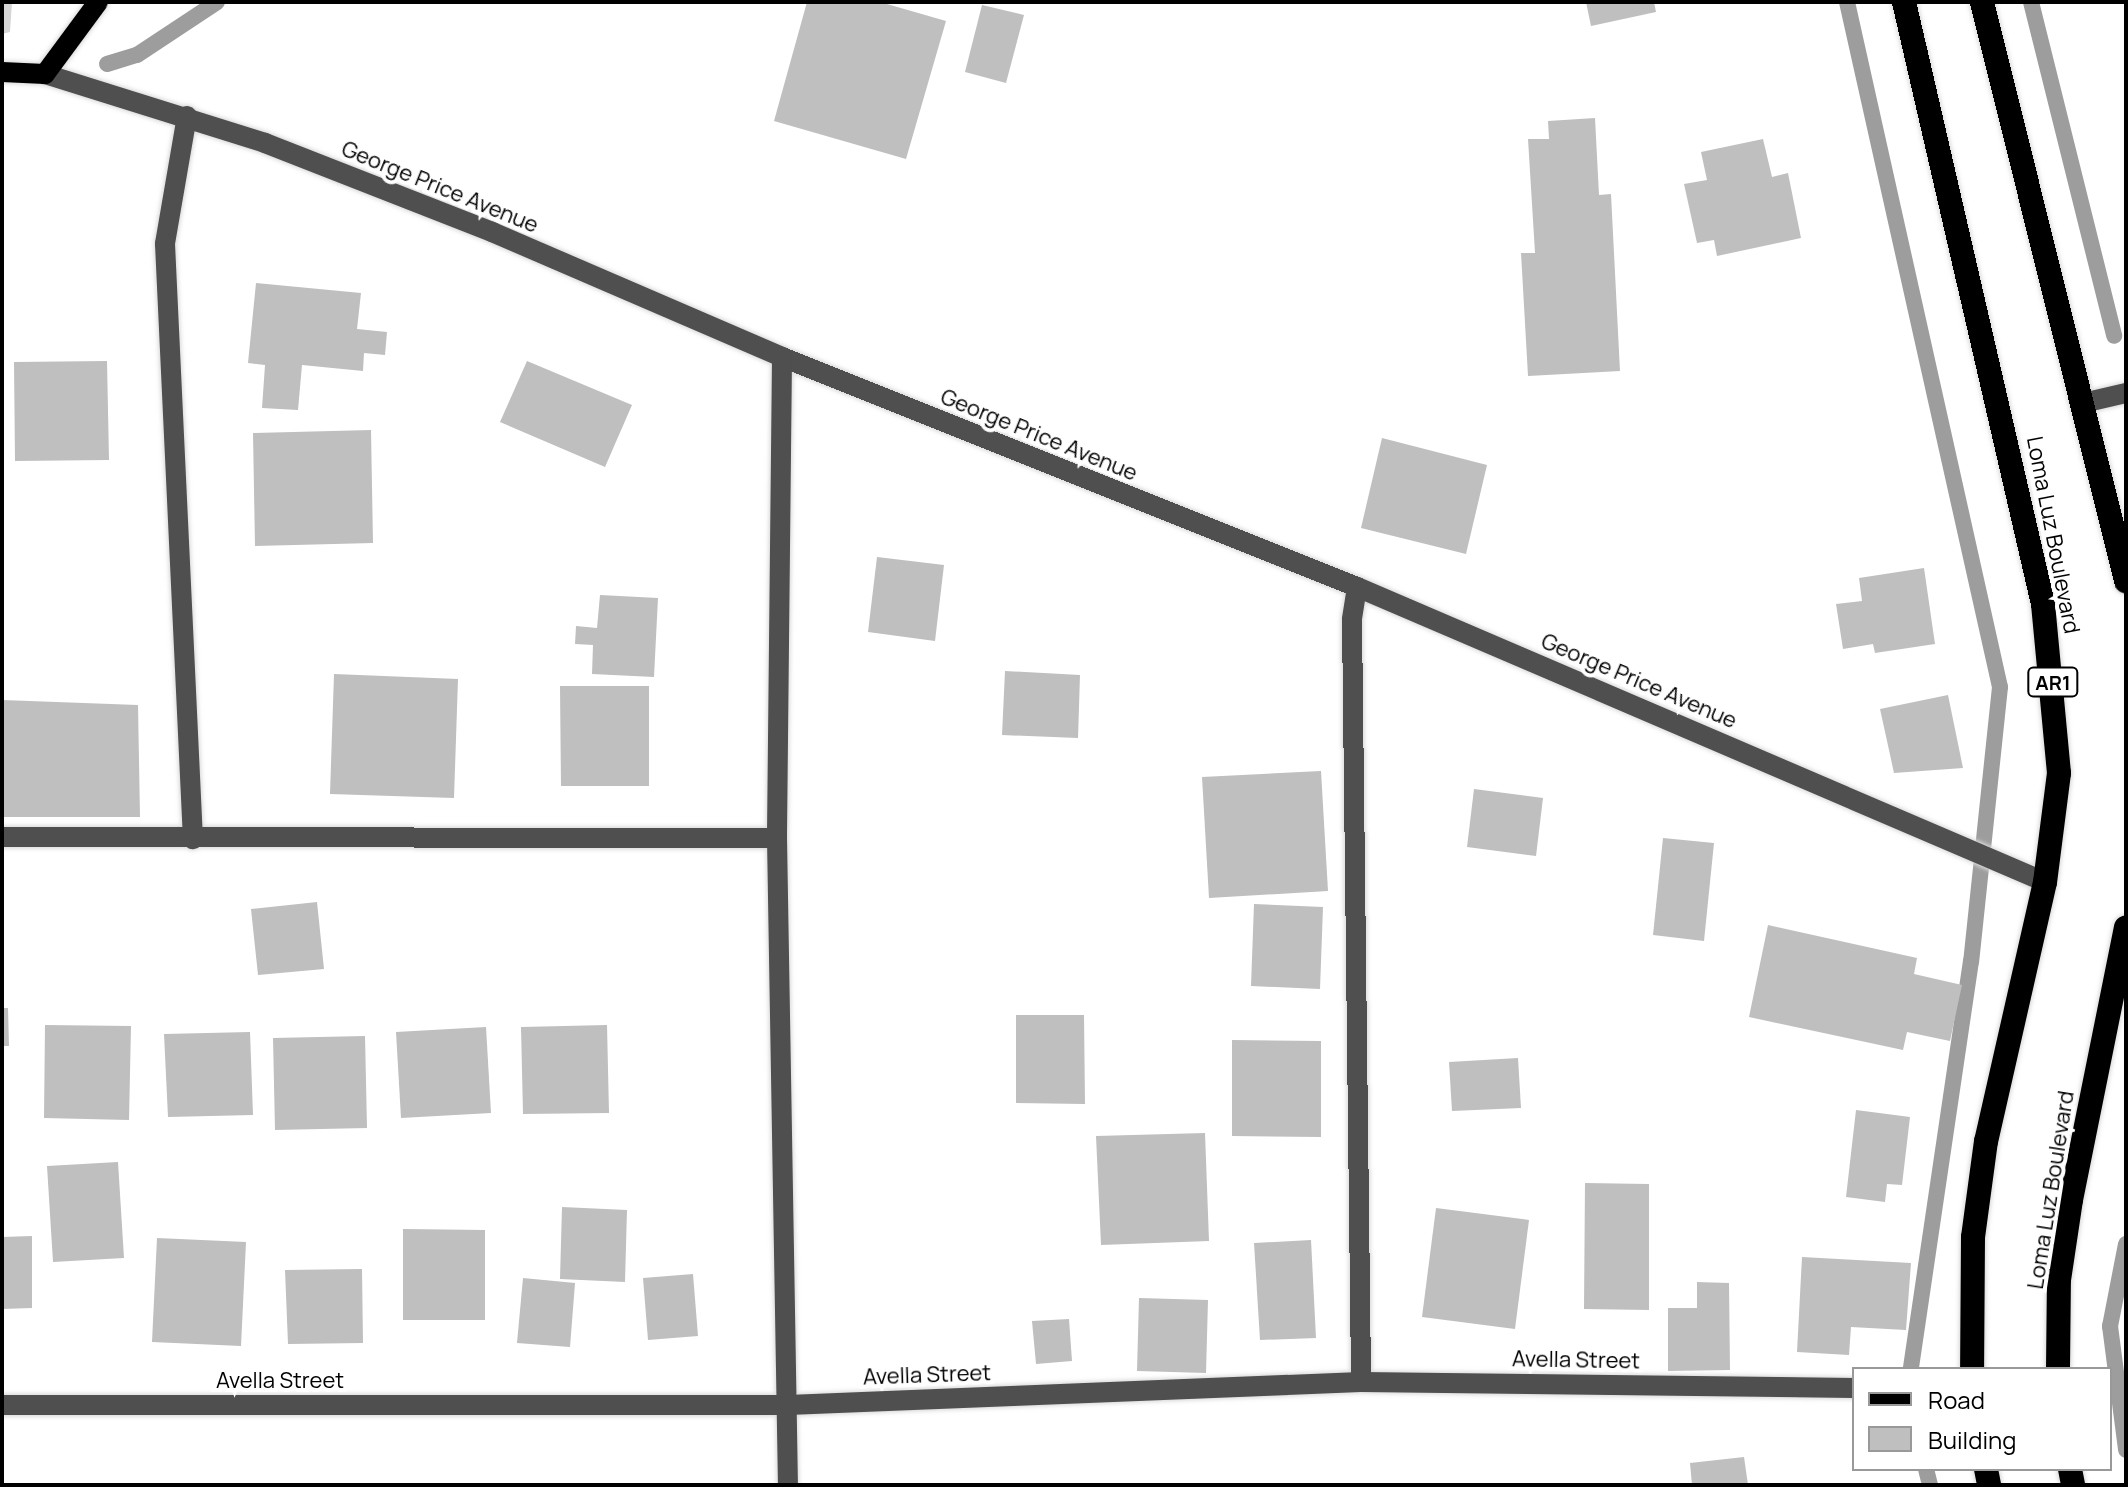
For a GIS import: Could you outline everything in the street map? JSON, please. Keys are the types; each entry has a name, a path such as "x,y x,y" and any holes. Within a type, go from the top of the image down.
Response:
{"highway":[{"name":"Loma Luz Boulevard","path":"1904,2 2043,604 2059,773 2045,882 1986,1141 1973,1237 1972,1367"},
{"path":"1982,2 2126,581"},
{"name":"Loma Luz Boulevard","path":"2058,1367 2059,1280 2071,1200 2126,927"}],"main road":[{"path":"45,74 92,4"},
{"name":"George Price Avenue","path":"2,72 45,74"}],"street":[{"name":"George Price Avenue","path":"45,74 187,116 492,232 782,357 1357,587 2045,882"},
{"path":"187,116 165,244 193,839"},
{"path":"782,357 777,838 788,1485"},
{"path":"2083,403 2126,393"},
{"path":"1357,587 1352,620 1361,1382"},
{"path":"2,837 777,838"},
{"name":"Avella Street","path":"2,1405 788,1405 1361,1382 1852,1388"}],"shaded area":[{"path":"2,2 12,2 10,32 2,34"}],"building":[{"path":"807,2 880,2 946,21 906,159 774,121"},
{"path":"1586,2 1654,2 1656,12 1591,26"},
{"path":"982,5 1024,15 1006,83 965,72"},
{"path":"1595,118 1599,195 1611,194 1620,371 1528,376 1521,253 1535,253 1528,139 1549,139 1548,121"},
{"path":"1763,139 1772,177 1788,173 1801,238 1717,256 1714,240 1697,243 1684,184 1707,180 1701,152"},
{"path":"256,283 361,293 357,329 387,332 385,355 364,353 363,371 302,365 298,410 262,408 265,365 248,363"},
{"path":"107,361 109,460 15,461 14,362"},
{"path":"527,361 632,405 605,467 500,422"},
{"path":"371,430 373,543 255,546 253,433"},
{"path":"1382,438 1487,465 1466,554 1361,528"},
{"path":"877,557 944,565 935,641 868,632"},
{"path":"1924,568 1935,644 1875,653 1873,644 1843,649 1836,604 1862,601 1859,578"},
{"path":"600,595 658,598 654,677 592,674 593,645 575,644 576,626 597,628"},
{"path":"1005,671 1080,675 1078,738 1002,735"},
{"path":"334,674 458,679 454,798 330,794"},
{"path":"560,686 649,686 649,786 561,786"},
{"path":"1948,695 1963,768 1894,773 1880,709"},
{"path":"2,700 138,705 140,817 2,817"},
{"path":"1321,771 1328,891 1209,898 1202,777"},
{"path":"1474,789 1543,798 1536,856 1467,847"},
{"path":"1663,838 1714,843 1704,941 1653,935"},
{"path":"317,902 324,969 258,975 251,909"},
{"path":"1254,904 1323,907 1320,989 1251,986"},
{"path":"1768,925 1917,958 1914,974 1962,985 1950,1041 1907,1032 1903,1050 1749,1017"},
{"path":"2,1008 8,1008 9,1046 2,1046"},
{"path":"1016,1015 1084,1015 1085,1104 1016,1103"},
{"path":"45,1025 131,1026 129,1120 44,1118"},
{"path":"607,1025 609,1113 523,1114 521,1027"},
{"path":"486,1027 491,1113 401,1118 396,1032"},
{"path":"250,1032 253,1115 168,1117 164,1034"},
{"path":"365,1036 367,1128 275,1130 273,1038"},
{"path":"1232,1040 1321,1041 1321,1137 1232,1136"},
{"path":"1518,1058 1521,1108 1452,1111 1449,1062"},
{"path":"1856,1110 1910,1117 1902,1185 1887,1184 1885,1202 1846,1197"},
{"path":"1205,1133 1209,1241 1101,1245 1096,1136"},
{"path":"118,1162 124,1258 53,1262 47,1166"},
{"path":"1585,1183 1649,1184 1649,1310 1584,1309"},
{"path":"562,1207 627,1210 625,1282 560,1279"},
{"path":"1436,1208 1529,1220 1515,1329 1422,1317"},
{"path":"403,1229 485,1230 485,1320 403,1320"},
{"path":"32,1236 32,1308 2,1309 2,1237"},
{"path":"157,1238 246,1242 241,1346 152,1342"},
{"path":"1311,1240 1316,1338 1260,1340 1254,1243"},
{"path":"1802,1257 1911,1263 1906,1330 1851,1327 1849,1355 1797,1352"},
{"path":"362,1269 363,1343 288,1344 285,1270"},
{"path":"693,1274 698,1336 648,1340 643,1278"},
{"path":"523,1278 575,1283 570,1347 517,1343"},
{"path":"1697,1282 1729,1283 1730,1370 1668,1371 1668,1308 1697,1308"},
{"path":"1139,1298 1208,1300 1206,1373 1137,1371"},
{"path":"1069,1319 1072,1361 1036,1364 1032,1321"},
{"path":"1744,1457 1748,1485 1692,1485 1690,1463"}],"waterway":[{"path":"107,64 137,55 217,2"},
{"path":"1847,2 2000,687 1971,961 1911,1367"},
{"path":"2031,2 2114,336"},
{"path":"2126,1244 2110,1326 2126,1450"},
{"path":"1926,1471 1930,1485"}]}
